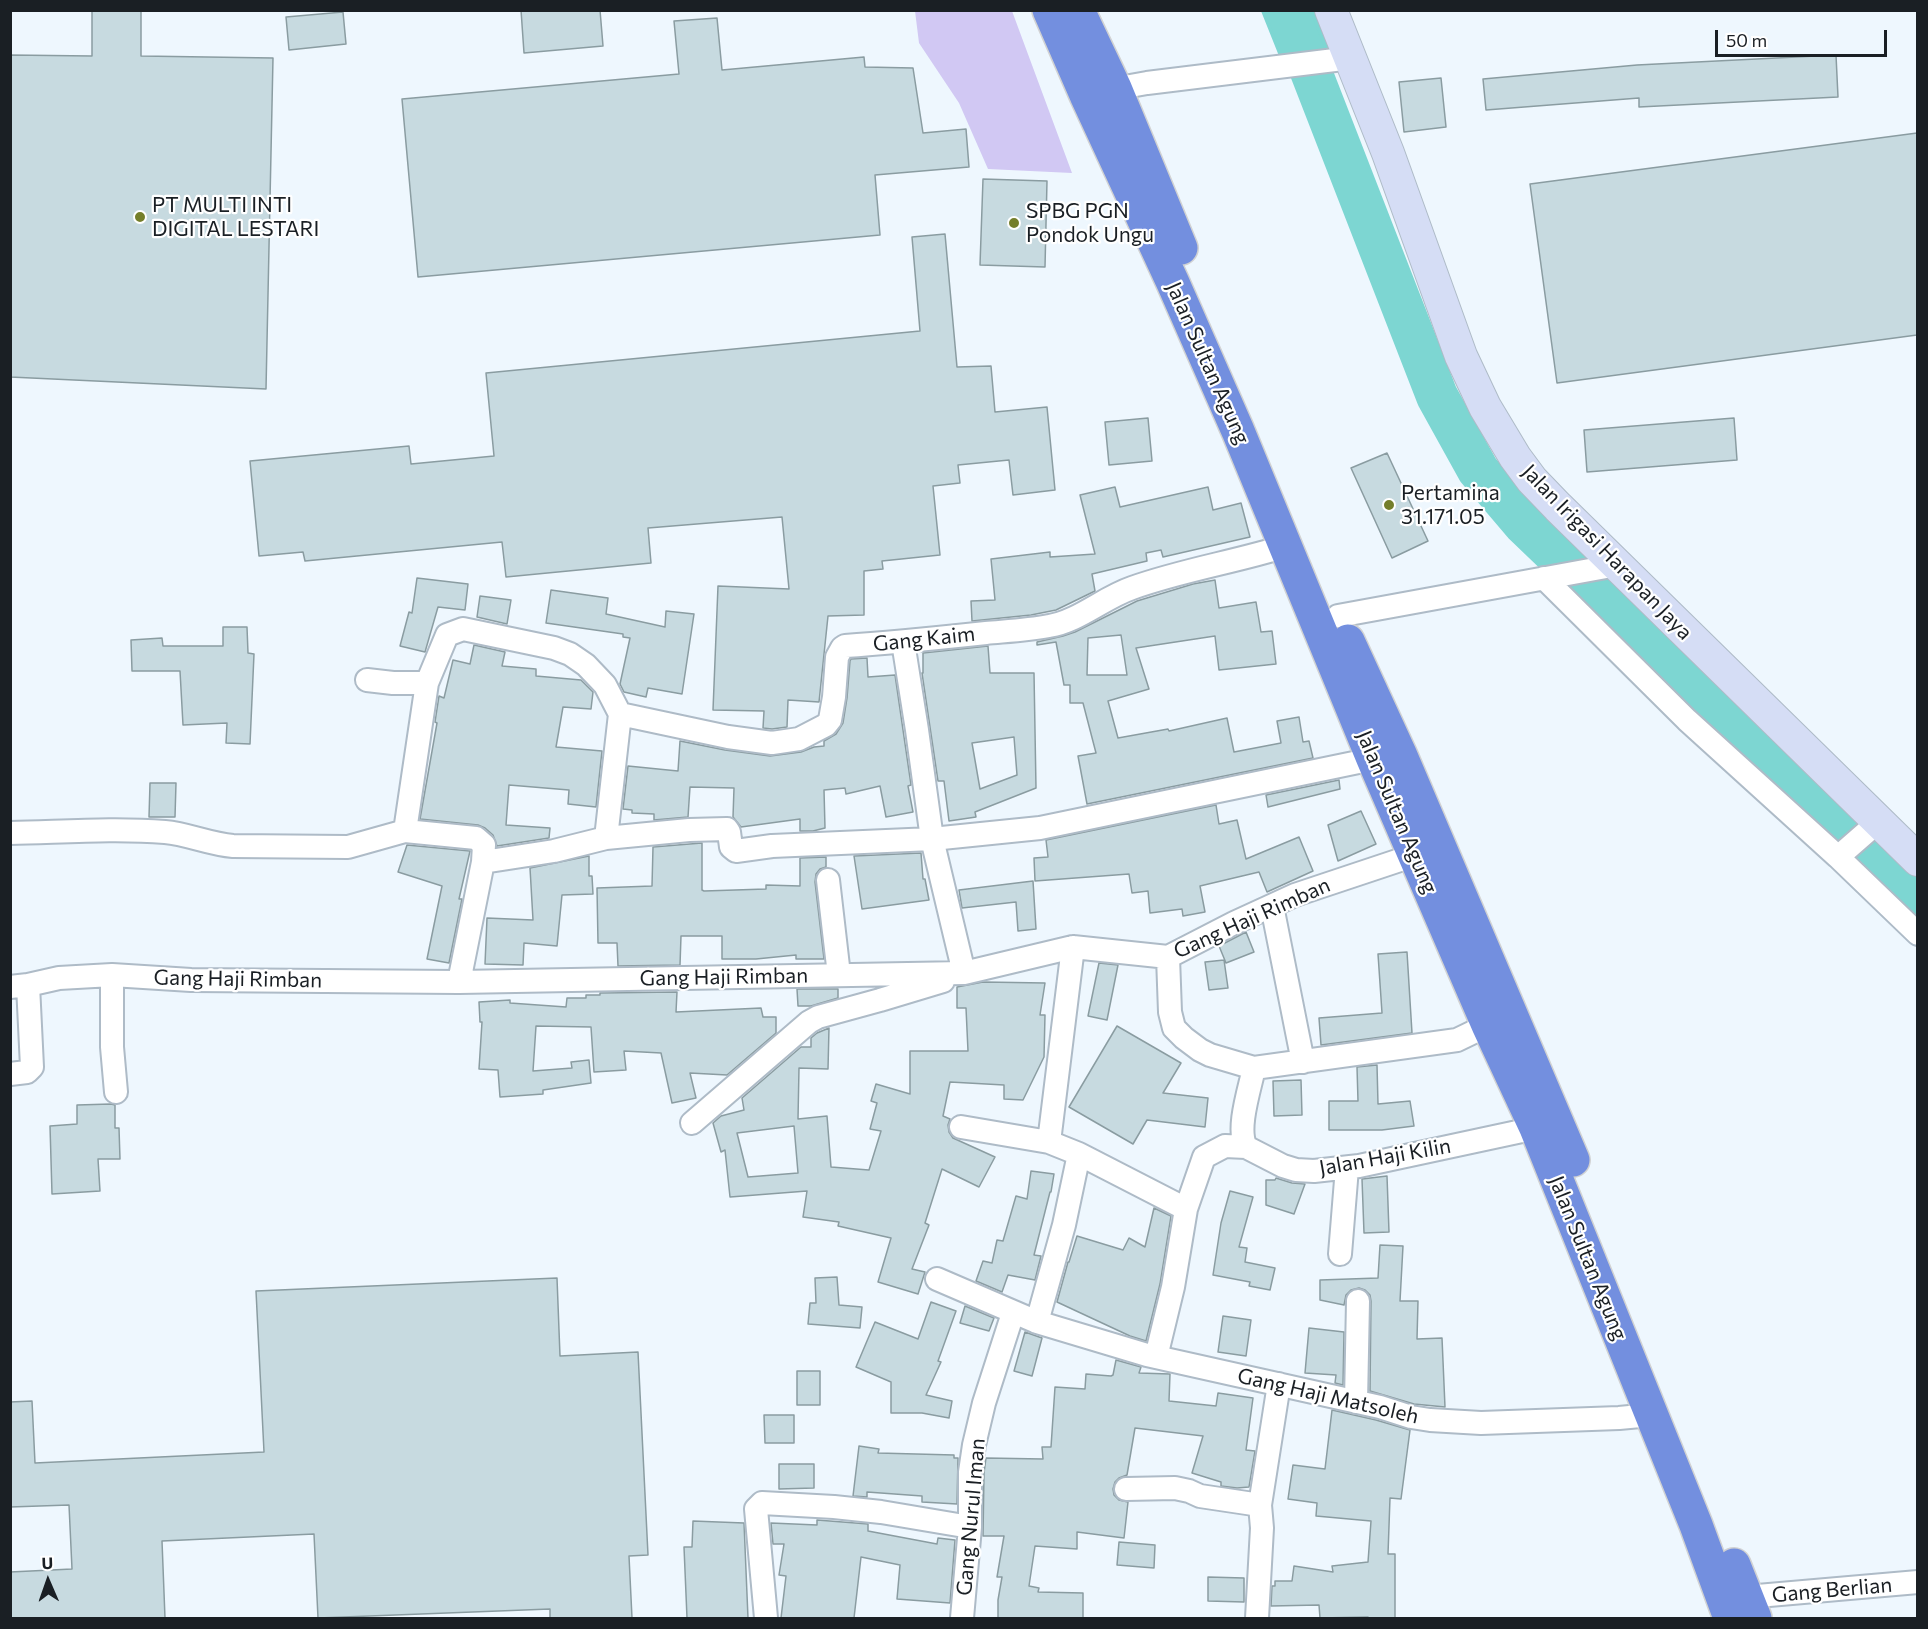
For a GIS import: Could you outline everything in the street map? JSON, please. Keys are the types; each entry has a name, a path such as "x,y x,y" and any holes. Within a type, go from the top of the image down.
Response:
{"highway":[{"name":"Jalan Sultan Agung","path":"1049,10 1100,92"},
{"name":"Jalan Sultan Agung","path":"1078,10 1100,92 1173,283 1238,431 1295,544 1338,616 1401,756 1488,1025 1536,1128 1696,1525 1744,1611"},
{"name":"Jalan Sultan Agung","path":"1295,544 1373,759 1415,855 1440,880 1555,1114 1744,1611"}],"street":[{"name":"Jalan Irigasi Harapan Jaya","path":"1331,10 1388,153 1460,353 1485,407 1515,457 1608,568 1855,841 1917,860"},
{"path":"1100,92 1268,67 1351,58"},
{"name":"Gang Kaim","path":"620,714 700,732 772,743 800,739 826,725 830,720 837,657 842,648 1050,626 1077,616 1131,588 1295,544"},
{"path":"1338,616 1608,568"},
{"path":"1544,578 1687,720 1855,841 1917,934"},
{"path":"405,831 428,683 447,635 455,631 470,630 554,648 570,654 586,665 604,685 620,714 606,838"},
{"path":"692,1123 809,1022 818,1017 964,973 932,839 903,642"},
{"path":"367,680 428,683"},
{"path":"483,862 554,851 606,838 724,828 729,832 731,847 736,851 772,846 932,839 1040,828 1373,759"},
{"path":"10,833 141,830 182,834 226,846 348,847 405,831 476,838 484,845 483,862 459,982"},
{"name":"Gang Haji Rimban","path":"19,986 58,978 112,975 191,980 459,982 964,973 1073,947 1168,957 1272,906 1320,886 1415,855"},
{"path":"828,880 839,975"},
{"path":"1272,906 1303,1062"},
{"path":"1049,1142 1073,947"},
{"path":"1168,957 1170,1012 1174,1028 1200,1050 1254,1068 1457,1040 1488,1025"},
{"path":"112,975 112,1047 116,1092"},
{"path":"10,1074 27,1072 32,1067 19,986"},
{"path":"1156,1357 1173,1287 1186,1209 1204,1156 1225,1146 1246,1147 1243,1124 1254,1068"},
{"path":"962,1127 1049,1142 1079,1154 1186,1209"},
{"name":"Jalan Haji Kilin","path":"1246,1147 1283,1166 1296,1170 1314,1171 1347,1168 1536,1128"},
{"path":"1037,1322 1064,1225 1079,1154"},
{"path":"1340,1254 1347,1168"},
{"name":"Gang Haji Matsoleh","path":"937,1280 1037,1322 1156,1357 1356,1402 1412,1417 1481,1423 1651,1415"},
{"path":"1356,1402 1358,1301"},
{"name":"Gang Nurul Iman","path":"962,1618 970,1527 970,1472 974,1445 989,1386 1013,1313"},
{"path":"1257,1618 1262,1528 1260,1505 1279,1384"},
{"path":"1126,1489 1175,1488 1200,1496 1260,1505"},
{"path":"766,1618 756,1509 762,1503 881,1512 970,1527"},
{"name":"Gang Berlian","path":"1744,1611 1917,1582"}],"shaded area":[{"path":"915,11 1012,11 1072,173 988,169 959,103 919,43"},
{"path":"1261,11 1331,11 1351,58 1283,66"}],"building":[{"name":"PT MULTI INTI DIGITAL LESTARI","path":"92,10 141,10 141,56 273,58 266,389 10,377 10,55 92,56"},
{"path":"521,10 600,10 603,46 524,53"},
{"path":"343,12 346,44 289,50 286,17"},
{"path":"717,18 722,70 864,57 865,67 913,68 923,133 966,129 969,167 875,175 880,235 418,277 402,99 679,74 674,21"},
{"path":"1836,55 1838,97 1639,107 1639,98 1486,110 1483,79 1637,65"},
{"path":"1441,78 1446,127 1404,132 1399,82"},
{"path":"1917,133 1917,335 1557,383 1530,184"},
{"name":"SPBG PGN Pondok Ungu","path":"983,179 1047,181 1045,267 980,265"},
{"path":"945,234 957,367 991,366 995,412 1047,407 1055,490 1013,495 1009,460 958,465 960,483 933,486 940,555 882,561 883,569 864,571 864,615 828,616 819,702 788,700 787,727 763,728 764,711 713,710 718,586 789,589 782,517 648,528 651,563 506,577 502,542 305,561 303,552 259,556 250,461 409,446 411,464 494,456 486,373 920,331 912,237"},
{"path":"1148,418 1152,461 1109,465 1105,422"},
{"path":"1734,418 1737,460 1587,472 1584,430"},
{"name":"Pertamina 31.171.05","path":"1387,453 1428,541 1392,558 1351,468"},
{"path":"1115,487 1120,507 1208,487 1213,510 1241,503 1250,537 1163,557 1161,550 1146,553 1147,561 1092,574 1095,591 1056,610 972,621 971,601 995,600 991,559 1050,552 1050,557 1095,554 1080,495"},
{"path":"417,578 468,584 465,610 438,607 425,652 400,646 409,612 412,613"},
{"path":"1215,580 1219,608 1256,602 1261,632 1272,631 1276,664 1219,670 1215,636 1136,648 1149,689 1108,701 1118,738 1168,729 1169,731 1227,718 1234,752 1281,743 1277,721 1299,717 1303,742 1309,741 1313,758 1087,804 1078,756 1096,753 1083,703 1070,703 1070,685 1064,685 1056,642 1037,645 1037,642 1075,632 1137,601 1193,584","holes":["1121,635 1127,675 1087,675 1088,638"]},
{"path":"551,590 608,598 606,614 665,627 666,611 694,614 682,694 648,688 646,697 624,692 620,684 630,638 623,637 623,634 546,623"},
{"path":"480,596 511,600 507,624 477,617"},
{"path":"223,627 247,627 248,653 254,654 250,744 226,743 227,723 183,725 180,671 132,671 131,640 162,638 163,646 223,646"},
{"path":"474,645 505,652 502,666 536,669 536,676 581,680 593,692 591,709 563,707 556,747 602,751 596,807 568,804 569,790 509,785 506,825 550,828 549,838 497,846 493,835 478,825 420,819 437,723 435,722 439,696 444,698 453,660 470,664"},
{"path":"988,646 990,673 1034,673 1036,788 975,812 976,817 949,821 944,781 938,781 922,673 923,653","holes":["1014,737 1017,775 980,789 972,743"]},
{"path":"867,658 868,677 895,675 913,812 886,817 880,786 846,794 845,788 824,790 825,828 813,831 800,831 800,819 741,827 733,817 734,788 690,787 688,817 654,820 654,814 632,813 632,810 623,809 628,766 678,771 680,741 770,756 824,746 824,741 836,734 843,723 850,661"},
{"path":"1339,780 1340,789 1268,807 1266,795"},
{"path":"150,783 176,783 175,817 149,817"},
{"path":"1216,805 1219,824 1237,820 1246,859 1299,837 1313,871 1267,892 1259,872 1200,886 1205,912 1183,916 1182,909 1150,913 1148,891 1132,893 1129,874 1035,881 1034,858 1048,857 1046,840"},
{"path":"1361,811 1376,844 1338,861 1328,825"},
{"path":"702,843 702,890 704,891 766,889 766,885 800,886 800,858 826,857 826,867 820,869 816,874 815,882 824,959 796,959 796,955 756,959 722,959 722,936 681,936 680,965 618,966 617,943 598,943 597,888 652,886 653,847"},
{"path":"407,845 470,851 459,899 462,899 449,963 427,959 442,886 398,872"},
{"path":"921,853 923,879 925,879 929,900 862,909 854,856"},
{"path":"589,856 589,876 592,876 593,894 562,895 557,946 524,943 523,965 485,964 487,918 533,920 530,868"},
{"path":"1033,881 1036,929 1018,931 1016,902 962,908 959,890"},
{"path":"1246,932 1254,952 1226,963 1219,946"},
{"path":"1407,952 1412,1033 1321,1045 1319,1018 1382,1013 1378,954"},
{"path":"1224,960 1228,988 1209,990 1205,962"},
{"path":"1099,963 1118,965 1107,1020 1088,1016"},
{"path":"983,982 1045,983 1040,1015 1045,1015 1044,1057 1023,1100 1004,1099 1004,1085 950,1082 943,1116 950,1119 949,1132 953,1138 995,1157 979,1187 942,1169 925,1223 929,1225 912,1269 925,1272 918,1294 878,1282 891,1238 838,1226 839,1222 803,1217 807,1191 730,1197 725,1150 721,1152 713,1123 721,1116 744,1110 742,1098 801,1047 811,1047 811,1038 817,1033 829,1028 828,1069 799,1068 798,1119 827,1116 831,1167 869,1170 881,1131 870,1129 877,1103 871,1101 876,1084 910,1094 910,1051 968,1051 966,1008 957,1008 957,987","holes":["794,1126 798,1173 748,1177 737,1133"]},
{"path":"797,989 838,989 838,998 811,1006 798,1006"},
{"path":"677,992 676,1012 761,1008 763,1017 776,1017 776,1033 727,1075 690,1073 696,1098 672,1103 661,1053 624,1051 626,1070 594,1072 591,1027 536,1026 533,1071 572,1068 571,1062 589,1060 591,1083 543,1090 543,1094 500,1097 498,1070 479,1069 482,1022 480,1022 479,1002 510,1000 510,1003 566,1007 567,998 586,998 586,995 600,995 600,993"},
{"path":"1117,1026 1181,1063 1163,1093 1208,1098 1205,1127 1147,1120 1133,1144 1069,1107"},
{"path":"1377,1065 1378,1104 1410,1101 1414,1126 1382,1130 1329,1130 1329,1101 1358,1101 1357,1067"},
{"path":"1301,1080 1302,1115 1274,1116 1273,1081"},
{"path":"77,1105 115,1105 115,1128 119,1128 120,1159 98,1159 100,1191 52,1194 50,1126 77,1124"},
{"path":"1031,1171 1054,1174 1034,1255 1041,1256 1035,1280 1008,1275 1002,1292 976,1281 983,1261 992,1263 997,1240 1003,1241 1016,1196 1027,1199"},
{"path":"1387,1176 1389,1232 1364,1233 1362,1179"},
{"path":"1276,1178 1305,1184 1294,1214 1266,1205 1266,1180"},
{"path":"1230,1191 1253,1197 1239,1247 1247,1248 1245,1262 1275,1268 1270,1290 1249,1286 1250,1282 1213,1275 1221,1223"},
{"path":"1154,1208 1171,1216 1160,1284 1146,1341 1130,1336 1057,1302 1077,1236 1123,1250 1129,1238 1145,1247"},
{"path":"1380,1245 1403,1246 1400,1301 1418,1301 1417,1339 1442,1338 1445,1407 1414,1404 1370,1391 1371,1301 1370,1295 1365,1290 1359,1288 1351,1290 1346,1295 1344,1305 1320,1300 1320,1280 1378,1278"},
{"path":"837,1277 839,1305 862,1307 860,1328 808,1324 810,1303 816,1303 815,1278"},
{"path":"557,1278 560,1356 638,1352 648,1555 629,1556 632,1618 550,1618 550,1609 318,1618 314,1534 162,1541 165,1618 10,1618 10,1572 72,1569 69,1505 10,1507 10,1402 32,1401 35,1463 264,1452 256,1291"},
{"path":"931,1302 956,1311 938,1361 941,1362 926,1395 952,1401 949,1418 922,1413 891,1413 891,1382 856,1367 875,1322 918,1339"},
{"path":"965,1306 994,1318 989,1331 960,1323"},
{"path":"1223,1316 1251,1320 1246,1356 1218,1352"},
{"path":"1309,1328 1344,1332 1343,1385 1335,1383 1336,1375 1305,1373"},
{"path":"1025,1332 1042,1338 1032,1376 1014,1371"},
{"path":"1116,1360 1141,1367 1139,1373 1170,1374 1169,1401 1216,1406 1218,1393 1253,1398 1246,1450 1255,1451 1249,1487 1221,1486 1221,1482 1192,1473 1203,1436 1135,1428 1127,1475 1115,1482 1113,1489 1114,1495 1119,1500 1128,1502 1124,1538 1077,1532 1077,1549 1035,1546 1029,1586 1039,1588 1038,1592 1083,1593 1083,1618 998,1618 1002,1577 997,1577 1004,1536 983,1536 986,1458 1043,1459 1042,1447 1051,1447 1055,1387 1085,1389 1086,1374 1111,1376"},
{"path":"797,1371 820,1371 820,1405 797,1405"},
{"path":"1332,1410 1410,1430 1401,1499 1390,1498 1388,1554 1395,1554 1395,1618 1320,1618 1319,1605 1271,1606 1272,1586 1275,1586 1275,1581 1292,1581 1294,1566 1333,1572 1332,1566 1368,1562 1371,1521 1316,1516 1317,1503 1288,1499 1293,1465 1325,1469"},
{"path":"764,1415 794,1415 794,1443 765,1443"},
{"path":"859,1446 879,1449 878,1453 954,1455 954,1458 958,1458 957,1504 922,1502 922,1496 867,1492 867,1497 853,1496"},
{"path":"779,1464 814,1464 814,1488 779,1489"},
{"path":"817,1520 868,1524 868,1531 937,1544 938,1538 955,1540 950,1603 897,1599 900,1565 861,1557 854,1618 781,1618 786,1576 779,1575 784,1544 773,1544 771,1523 817,1525"},
{"path":"693,1521 744,1523 748,1618 687,1618 684,1547 692,1547"},
{"path":"1119,1542 1155,1545 1154,1568 1117,1565"},
{"path":"1208,1577 1244,1578 1244,1602 1208,1601"}],"waterway":[{"path":"1287,10 1437,396 1478,470 1523,523 1918,902"}],"place":[{"name":"PT MULTI INTI DIGITAL LESTARI","path":"140,217"},
{"name":"SPBG PGN Pondok Ungu","path":"1014,223"},
{"name":"Pertamina 31.171.05","path":"1389,505"}]}
